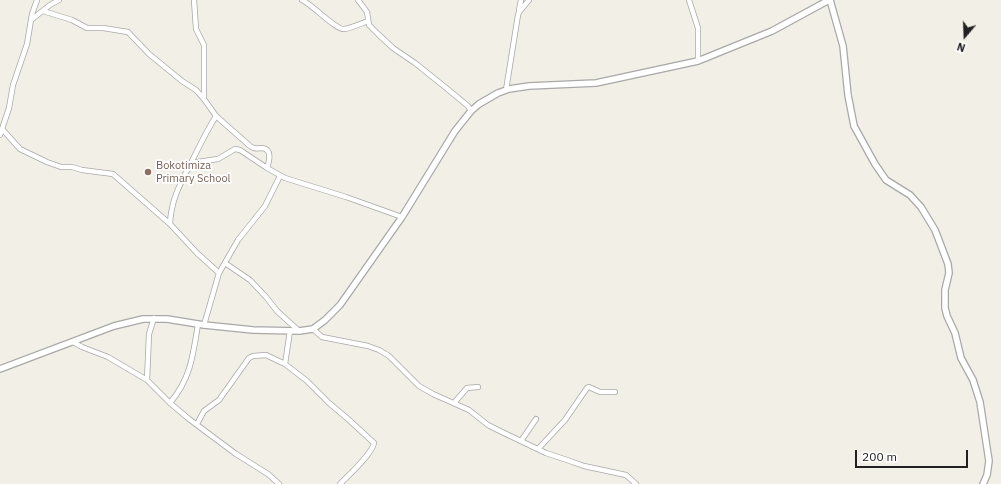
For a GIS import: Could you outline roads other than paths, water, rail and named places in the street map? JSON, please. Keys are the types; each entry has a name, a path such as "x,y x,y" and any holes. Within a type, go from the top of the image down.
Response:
{"street":[{"path":"37,0 31,20 27,44 13,85 9,108 1,132 20,149 47,162 61,167 72,167 82,170 108,172 114,174 170,224 197,253 219,273"},
{"path":"31,20 59,0"},
{"path":"194,0 196,28 204,45 204,100"},
{"path":"302,0 316,9 340,29 368,21"},
{"path":"358,0 367,12 368,21 378,34 393,48 415,63 468,106 471,111"},
{"path":"506,90 521,0"},
{"path":"519,12 528,0"},
{"path":"689,0 696,17 698,28 698,61"},
{"path":"0,369 114,326 143,319 167,319 201,325 252,330 300,332 313,329 340,306 402,217 455,131 471,111 479,104 506,90 529,86 596,83 698,61 772,32 830,0 843,46 848,96 854,126 875,164 886,180 910,195 922,207 935,230 948,264 950,273 945,290 945,308 955,333 961,358 973,380 980,402 989,462 987,475 983,484"},
{"path":"43,11 72,20 87,28 103,28 128,32 149,54 182,81 196,90 216,116 253,148 266,150 269,153 270,159 267,168"},
{"path":"170,224 173,201 178,188 203,137 216,116"},
{"path":"191,163 218,159 235,149 238,149 280,176 402,217"},
{"path":"170,403 184,383 190,371 201,325 219,273 238,240 262,211 280,176"},
{"path":"225,263 250,280 277,311 300,332"},
{"path":"147,380 150,334 154,318"},
{"path":"313,329 322,337 368,346 380,350 389,356 420,386 433,394 454,402 479,416 494,428 521,441 584,466 626,475 636,484"},
{"path":"285,364 290,331"},
{"path":"73,342 114,360 147,380 170,403 236,454 268,474 279,484"},
{"path":"197,424 204,411 219,400 249,358 253,356 266,355 285,364 307,381 329,403 374,443 373,448 340,484"},
{"path":"454,402 466,389 478,387"},
{"path":"538,449 565,420 587,387 600,392 615,392"},
{"path":"521,441 536,419"}],"place":[{"name":"Bokotimiza Primary School","path":"148,172"}]}
